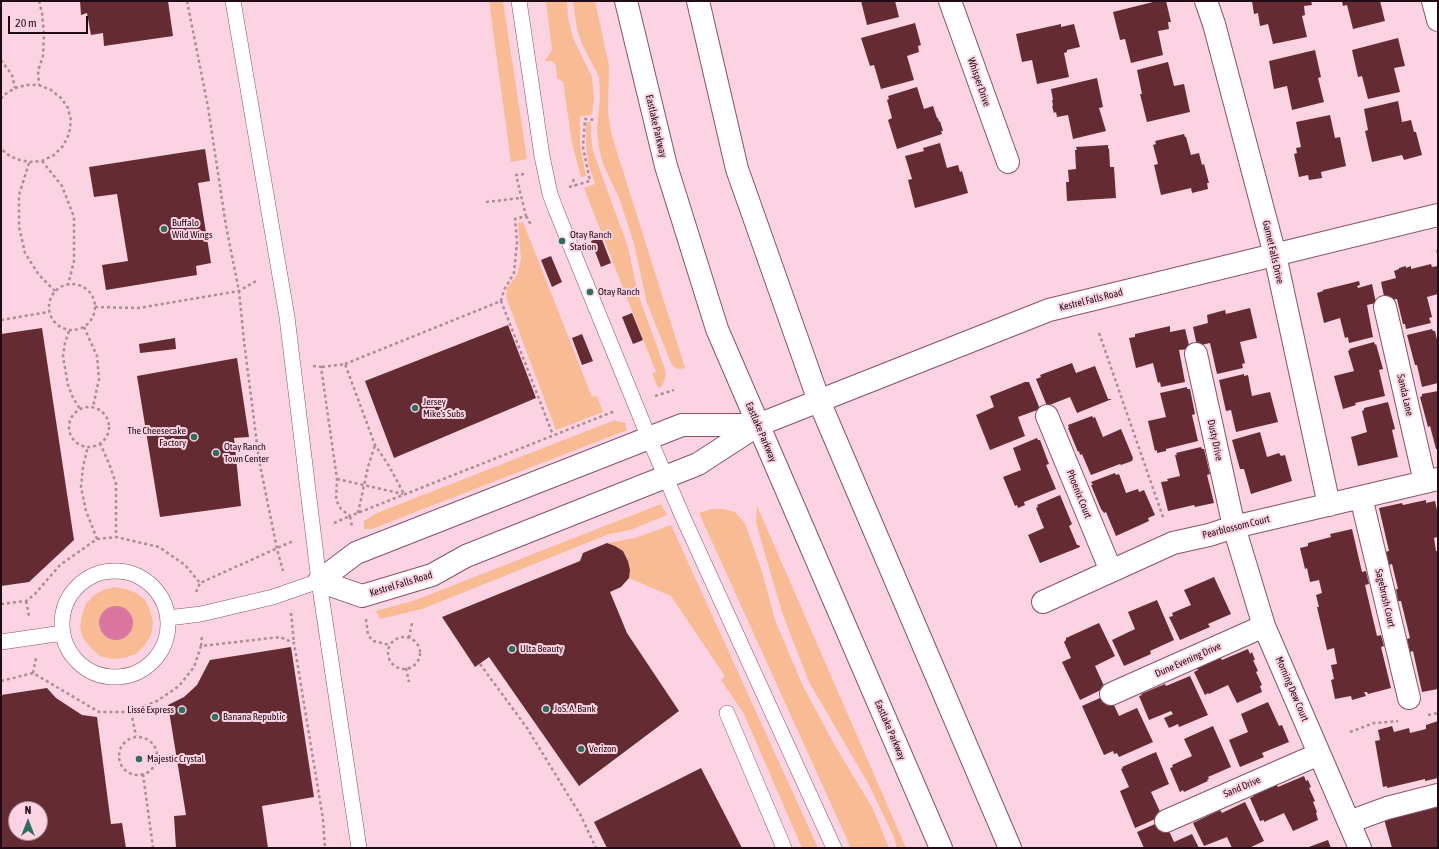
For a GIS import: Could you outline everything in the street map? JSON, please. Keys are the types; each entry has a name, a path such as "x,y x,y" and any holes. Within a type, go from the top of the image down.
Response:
{"street":[{"name":"Eastlake Parkway","path":"626,1 666,166 717,329 941,848"},
{"path":"698,1 737,169 819,401 1010,848"},
{"name":"Whisper Drive","path":"950,1 1008,162"},
{"name":"Garnet Falls Drive","path":"1206,1 1214,24 1275,255 1330,505"},
{"path":"1433,1 1438,20"},
{"name":"Kestrel Falls Road","path":"319,581 362,596 432,575 466,556 698,464 758,425 1049,310 1438,215"},
{"name":"Sanda Lane","path":"1385,307 1432,481"},
{"name":"Dusty Drive","path":"1196,354 1234,527"},
{"name":"Phoenix Court","path":"1047,416 1111,571"},
{"name":"Kestrel Falls Road","path":"319,581 356,553 682,425 758,425"},
{"name":"Pearblossom Court","path":"1043,602 1173,543 1209,535 1234,527 1432,481"},
{"name":"Sagebrush Court","path":"1361,497 1409,698"},
{"name":"Morning Dew Court","path":"1234,527 1264,626 1360,848"},
{"name":"Dune Evening Drive","path":"1111,694 1264,626"},
{"name":"Sand Drive","path":"1166,821 1319,754"},
{"path":"1349,822 1387,808 1438,795"}],"lane":[{"path":"233,1 287,317 319,581 359,848"},
{"path":"518,1 542,156 550,194 648,438 834,848"},
{"path":"108,571 124,572 141,577 154,588 164,602 168,618 167,636 160,652 148,666 132,674 114,677 96,673 80,664 69,650 63,633 62,616 67,600 77,586 91,576 108,571"},
{"path":"168,618 201,614 273,597 319,581"},
{"path":"1,642 63,633"},
{"path":"728,713 784,848"}],"path":[{"path":"39,1 44,34 43,56 38,71 39,85"},
{"path":"188,1 208,107 226,226 240,291 244,341 259,460 277,549"},
{"path":"1,60 12,75 15,88"},
{"path":"1,99 4,95 15,88 27,85 39,85 51,90 61,98 68,108 71,121 69,134 64,146 54,155 42,161 29,162 16,159 5,153 1,147"},
{"path":"565,189 590,181 583,147 585,119 595,120"},
{"path":"42,161 62,186 74,217 74,261 68,285"},
{"path":"29,162 19,195 19,227 25,253 39,275 55,291"},
{"path":"573,179 575,186"},
{"path":"486,202 521,198 526,216 531,225"},
{"path":"526,216 515,219 517,242 514,273 504,290 501,302 553,435"},
{"path":"95,307 138,308 240,291 256,281"},
{"path":"76,284 90,292 94,299 95,307 94,315 90,322 84,327 70,331 62,329 56,325 49,312 48,305 55,291 61,287 76,284"},
{"path":"311,366 321,367 346,364 501,302"},
{"path":"1,320 49,312"},
{"path":"84,327 97,356 99,379 93,407"},
{"path":"70,331 65,343 63,357 68,385 73,398 80,409"},
{"path":"1099,333 1173,543"},
{"path":"346,364 375,445 390,466 404,494"},
{"path":"321,367 337,479 336,500 341,509 350,516 620,409"},
{"path":"654,397 674,390"},
{"path":"93,407 104,414 108,420 108,433 105,439 94,446 82,445 76,442 72,437 70,431 71,418 80,409 93,407"},
{"path":"100,443 116,484 116,536"},
{"path":"358,513 375,445"},
{"path":"88,446 83,467 81,487 86,511 97,539"},
{"path":"337,479 404,494"},
{"path":"195,595 200,583 277,549 313,531"},
{"path":"1,604 26,601 35,594 60,564 97,539 116,536 159,547 185,565 200,583"},
{"path":"26,601 29,619"},
{"path":"409,638 412,623"},
{"path":"1,681 33,673 99,712 131,712 158,701 179,686 194,667 202,646 202,633"},
{"path":"368,635 373,641 390,645"},
{"path":"202,646 280,637 294,643 323,819 325,848"},
{"path":"409,638 417,644 420,655 415,664 406,668 397,667 390,660 388,655 390,645 393,641 398,639 409,638"},
{"path":"33,673 36,658"},
{"path":"480,664 527,728 581,816 596,848"},
{"path":"406,668 409,682"},
{"path":"131,712 136,736"},
{"path":"1424,716 1438,713"},
{"path":"1350,732 1374,723 1402,720"},
{"path":"136,736 147,738 155,745 157,750 157,761 149,772 136,775 130,773 121,764 119,757 122,745 136,736"},
{"path":"143,774 153,848"}],"shaded area":[{"path":"489,1 503,1 527,159 511,162"},
{"path":"546,1 567,1 568,17 573,38 592,77 594,99 592,115 580,116 580,145 586,176 581,177 572,143 563,82 557,78 556,66 552,61 545,61 552,50"},
{"path":"573,1 595,1 609,66 608,111 611,133 685,368 678,369 671,363 647,303 634,244 620,200 603,164 599,148 597,129 600,97 599,77 583,46 577,29"},
{"path":"586,122 591,122 593,151 628,247 638,294 664,366 666,376 662,386 658,388 652,373 656,372 584,188 595,184 588,163"},
{"path":"523,222 592,397 597,396 603,412 556,430 506,297 507,288 517,275 521,259 518,223"},
{"path":"615,420 625,423 627,430 372,529 364,529 364,521 377,513"},
{"path":"661,504 667,515 630,530 609,534 422,609 380,619 376,611 413,601"},
{"path":"757,506 906,848 897,848 894,837 868,783 809,682 782,612 756,523"},
{"path":"712,509 724,509 735,512 745,523 763,575 775,620 802,684 834,744 873,809 889,848 851,848 699,513"},
{"path":"671,525 818,848 802,848 744,714 721,680 725,676 671,596 629,578 630,570 628,561 623,551 607,543 635,538"},
{"path":"114,587 126,589 136,593 145,600 150,610 153,623 151,635 145,645 136,654 124,658 112,659 100,656 83,638 80,626 86,604 93,596 103,590","holes":["115,607 133,623 129,634 108,638 100,630 99,624 100,619 106,610"]},
{"path":"116,606 128,611 133,623 128,635 116,640 104,635 99,623 104,611"}],"building":[{"path":"80,1 168,1 173,36 104,46 103,33 91,35 87,13 81,15"},
{"path":"861,1 895,1 899,17 867,25"},
{"path":"1157,1 1166,1 1171,22 1168,22 1169,29 1158,31 1163,55 1131,63 1125,39 1120,40 1113,12"},
{"path":"1252,1 1311,1 1312,5 1304,6 1305,15 1302,16 1307,37 1273,44 1268,24 1260,26 1258,13 1254,14"},
{"path":"1342,1 1380,1 1385,21 1353,29 1347,5 1343,6"},
{"path":"915,23 921,45 918,46 919,52 907,56 914,80 881,89 874,65 870,66 861,38"},
{"path":"1061,24 1061,27 1074,24 1080,47 1067,50 1067,52 1064,53 1069,77 1037,84 1032,60 1022,62 1016,34"},
{"path":"1398,38 1405,66 1394,68 1400,92 1368,99 1362,76 1358,77 1352,50"},
{"path":"1315,50 1321,77 1318,78 1324,102 1292,110 1287,86 1274,89 1269,61"},
{"path":"1168,62 1174,86 1184,84 1190,112 1147,122 1140,94 1142,94 1137,70"},
{"path":"1097,78 1103,107 1099,108 1106,131 1073,139 1068,115 1057,117 1056,112 1054,113 1051,89"},
{"path":"917,87 924,109 933,106 943,131 941,131 942,134 897,149 888,120 892,118 887,100 889,99 888,96"},
{"path":"1398,101 1402,122 1411,120 1422,155 1404,160 1402,155 1372,162 1365,131 1368,130 1364,109"},
{"path":"1330,115 1335,138 1340,137 1346,166 1321,172 1322,178 1309,180 1308,175 1299,177 1294,154 1297,153 1296,148 1301,147 1296,122"},
{"path":"1184,134 1191,155 1199,153 1202,165 1204,164 1209,183 1207,183 1208,189 1192,193 1191,188 1161,195 1154,165 1158,164 1153,145 1156,144 1155,141"},
{"path":"940,143 947,168 958,165 960,172 962,171 968,193 915,208 908,180 912,179 905,156 924,151 923,148"},
{"path":"1108,145 1110,167 1114,167 1116,198 1067,201 1066,182 1069,182 1068,170 1076,169 1076,147"},
{"name":"Buffalo Wild Wings","path":"205,149 210,181 198,183 211,263 196,266 197,275 106,290 102,265 128,261 117,194 94,197 89,167"},
{"path":"601,237 611,263 601,267 591,241"},
{"path":"551,256 562,282 552,287 541,260"},
{"path":"1431,264 1432,267 1438,266 1438,294 1427,297 1432,317 1429,318 1431,323 1406,329 1405,324 1403,324 1397,299 1385,301 1381,282 1396,278 1394,271 1399,268 1411,266 1411,269"},
{"path":"1359,281 1360,285 1357,286 1358,288 1372,284 1376,303 1367,305 1373,337 1349,343 1348,337 1345,338 1340,318 1324,323 1317,293 1323,290"},
{"path":"1250,308 1257,338 1240,342 1245,363 1242,364 1243,368 1217,374 1210,343 1197,346 1193,327 1208,323 1207,315 1225,310 1226,314"},
{"path":"632,313 643,340 633,344 622,317"},
{"path":"508,325 536,398 394,458 365,381"},
{"path":"1170,326 1170,332 1185,329 1190,349 1179,350 1185,382 1161,387 1160,382 1158,383 1153,363 1136,368 1129,338 1135,337 1135,334"},
{"path":"42,328 74,540 29,582 1,586 1,334"},
{"path":"1432,329 1435,331 1438,344 1438,383 1422,387 1417,365 1415,365 1407,335"},
{"path":"582,334 593,361 582,365 572,338"},
{"path":"175,338 176,349 140,353 139,344"},
{"path":"1374,342 1375,345 1376,344 1383,369 1379,370 1385,396 1355,403 1356,405 1343,409 1334,376 1354,371 1348,351 1350,350 1349,349"},
{"name":"The Cheesecake Factory","path":"237,358 249,437 234,438 241,506 160,517 137,376"},
{"path":"1072,363 1076,373 1095,366 1108,399 1112,399 1077,413 1070,397 1047,406 1036,379 1041,377 1040,375"},
{"path":"1244,374 1244,376 1248,375 1252,396 1270,392 1278,422 1236,432 1231,410 1226,411 1219,380"},
{"path":"1025,382 1029,382 1040,409 1018,417 1025,436 990,450 976,415 994,407 990,396"},
{"path":"1187,387 1187,389 1190,389 1195,414 1192,415 1198,441 1166,449 1166,451 1157,453 1157,450 1155,451 1148,421 1166,417 1160,393"},
{"path":"1438,391 1438,449 1436,449 1420,397 1422,394"},
{"path":"1388,402 1395,429 1392,430 1398,457 1358,466 1351,437 1367,432 1362,411 1364,408"},
{"path":"1092,416 1093,418 1095,417 1103,437 1121,429 1133,458 1132,461 1091,475 1082,454 1080,455 1079,451 1078,452 1068,425"},
{"path":"1260,432 1267,457 1279,453 1281,456 1285,455 1292,481 1251,494 1244,469 1240,469 1232,440"},
{"path":"1037,438 1040,440 1049,464 1046,465 1056,489 1024,502 1025,505 1018,508 1017,505 1015,506 1003,477 1021,470 1013,448"},
{"path":"1201,447 1204,449 1210,474 1207,475 1214,503 1195,507 1194,505 1168,511 1161,482 1180,476 1175,455 1177,455 1176,453"},
{"path":"1115,473 1116,475 1119,474 1126,493 1138,489 1139,492 1144,490 1155,515 1148,518 1149,521 1116,536 1106,512 1104,513 1101,509 1091,485 1093,485 1091,482"},
{"path":"1060,495 1072,524 1069,526 1077,545 1080,547 1040,563 1028,535 1044,528 1036,508 1038,507 1037,505"},
{"path":"1426,500 1426,503 1435,501 1438,515 1438,537 1434,538 1436,551 1438,551 1438,689 1422,692 1413,651 1410,652 1407,639 1410,638 1401,601 1398,601 1396,589 1398,589 1392,564 1389,565 1385,552 1389,551 1379,508"},
{"path":"1352,529 1362,572 1366,571 1369,584 1365,585 1377,636 1381,635 1384,646 1381,647 1391,688 1368,694 1367,692 1364,692 1366,696 1352,700 1351,696 1335,699 1331,680 1334,679 1331,665 1337,664 1334,648 1327,650 1317,607 1319,607 1316,595 1322,593 1319,580 1310,582 1300,548 1308,546 1308,543 1331,537 1330,534"},
{"path":"607,543 623,551 628,561 630,570 629,578 621,587 610,592 627,633 679,711 579,786 489,657 475,667 442,617 580,561 583,553"},
{"path":"1214,577 1231,614 1208,624 1210,627 1180,640 1169,617 1173,616 1172,613 1191,605 1184,590"},
{"path":"1157,600 1174,640 1150,651 1151,654 1124,666 1112,640 1135,629 1128,612"},
{"path":"1099,623 1115,656 1095,666 1105,688 1080,700 1062,662 1071,658 1064,642 1066,638"},
{"path":"291,647 314,797 262,806 268,848 176,848 174,816 186,815 168,705 184,697 197,685 210,660"},
{"path":"1248,649 1250,654 1252,652 1255,660 1253,660 1258,671 1256,672 1262,685 1260,686 1262,692 1237,703 1228,685 1205,695 1194,672 1198,670 1197,668 1220,657 1222,660"},
{"path":"1190,676 1208,715 1179,727 1178,724 1169,728 1164,718 1173,714 1171,711 1149,720 1139,696 1165,684 1166,686"},
{"path":"47,688 56,698 82,715 97,717 111,824 122,823 126,848 1,848 1,695"},
{"path":"1109,694 1119,716 1137,708 1153,742 1119,757 1117,753 1114,754 1113,751 1104,755 1082,706"},
{"path":"1268,702 1279,726 1282,725 1289,742 1262,753 1264,757 1240,767 1229,740 1248,732 1241,714"},
{"path":"1438,721 1438,778 1425,781 1425,779 1387,788 1387,786 1383,787 1375,741 1380,740 1378,730 1392,726 1394,732 1409,728 1410,733 1426,729 1426,725"},
{"path":"1213,726 1231,767 1208,777 1208,781 1184,792 1183,790 1180,792 1170,768 1173,767 1172,765 1192,756 1184,739"},
{"path":"1156,752 1169,784 1151,792 1162,816 1135,828 1120,791 1129,787 1121,769 1123,768 1122,767"},
{"path":"701,768 742,848 607,848 594,822"},
{"path":"1304,776 1306,781 1308,780 1311,787 1309,788 1315,801 1313,802 1318,820 1293,831 1284,813 1264,822 1264,820 1260,821 1250,798 1254,796 1253,795 1276,784 1278,787"},
{"path":"1245,802 1264,841 1249,848 1232,848 1227,837 1204,846 1193,823 1220,810 1222,813"},
{"path":"1438,806 1438,848 1392,848 1384,819"},
{"path":"1164,820 1174,842 1192,834 1199,848 1144,848 1137,832"},
{"path":"1328,840 1331,848 1306,848"}],"place":[{"name":"Buffalo Wild Wings","path":"164,229"},
{"name":"Otay Ranch Station","path":"562,241"},
{"name":"Otay Ranch","path":"590,292"},
{"name":"Jersey Mike's Subs","path":"415,408"},
{"name":"The Cheesecake Factory","path":"194,437"},
{"name":"Otay Ranch Town Center","path":"216,453"},
{"name":"Ulta Beauty","path":"512,649"},
{"name":"JoS. A. Bank","path":"546,709"},
{"name":"Lissé Express","path":"182,710"},
{"name":"Banana Republic","path":"215,717"},
{"name":"Verizon","path":"581,749"},
{"name":"Majestic Crystal","path":"139,759"}]}
